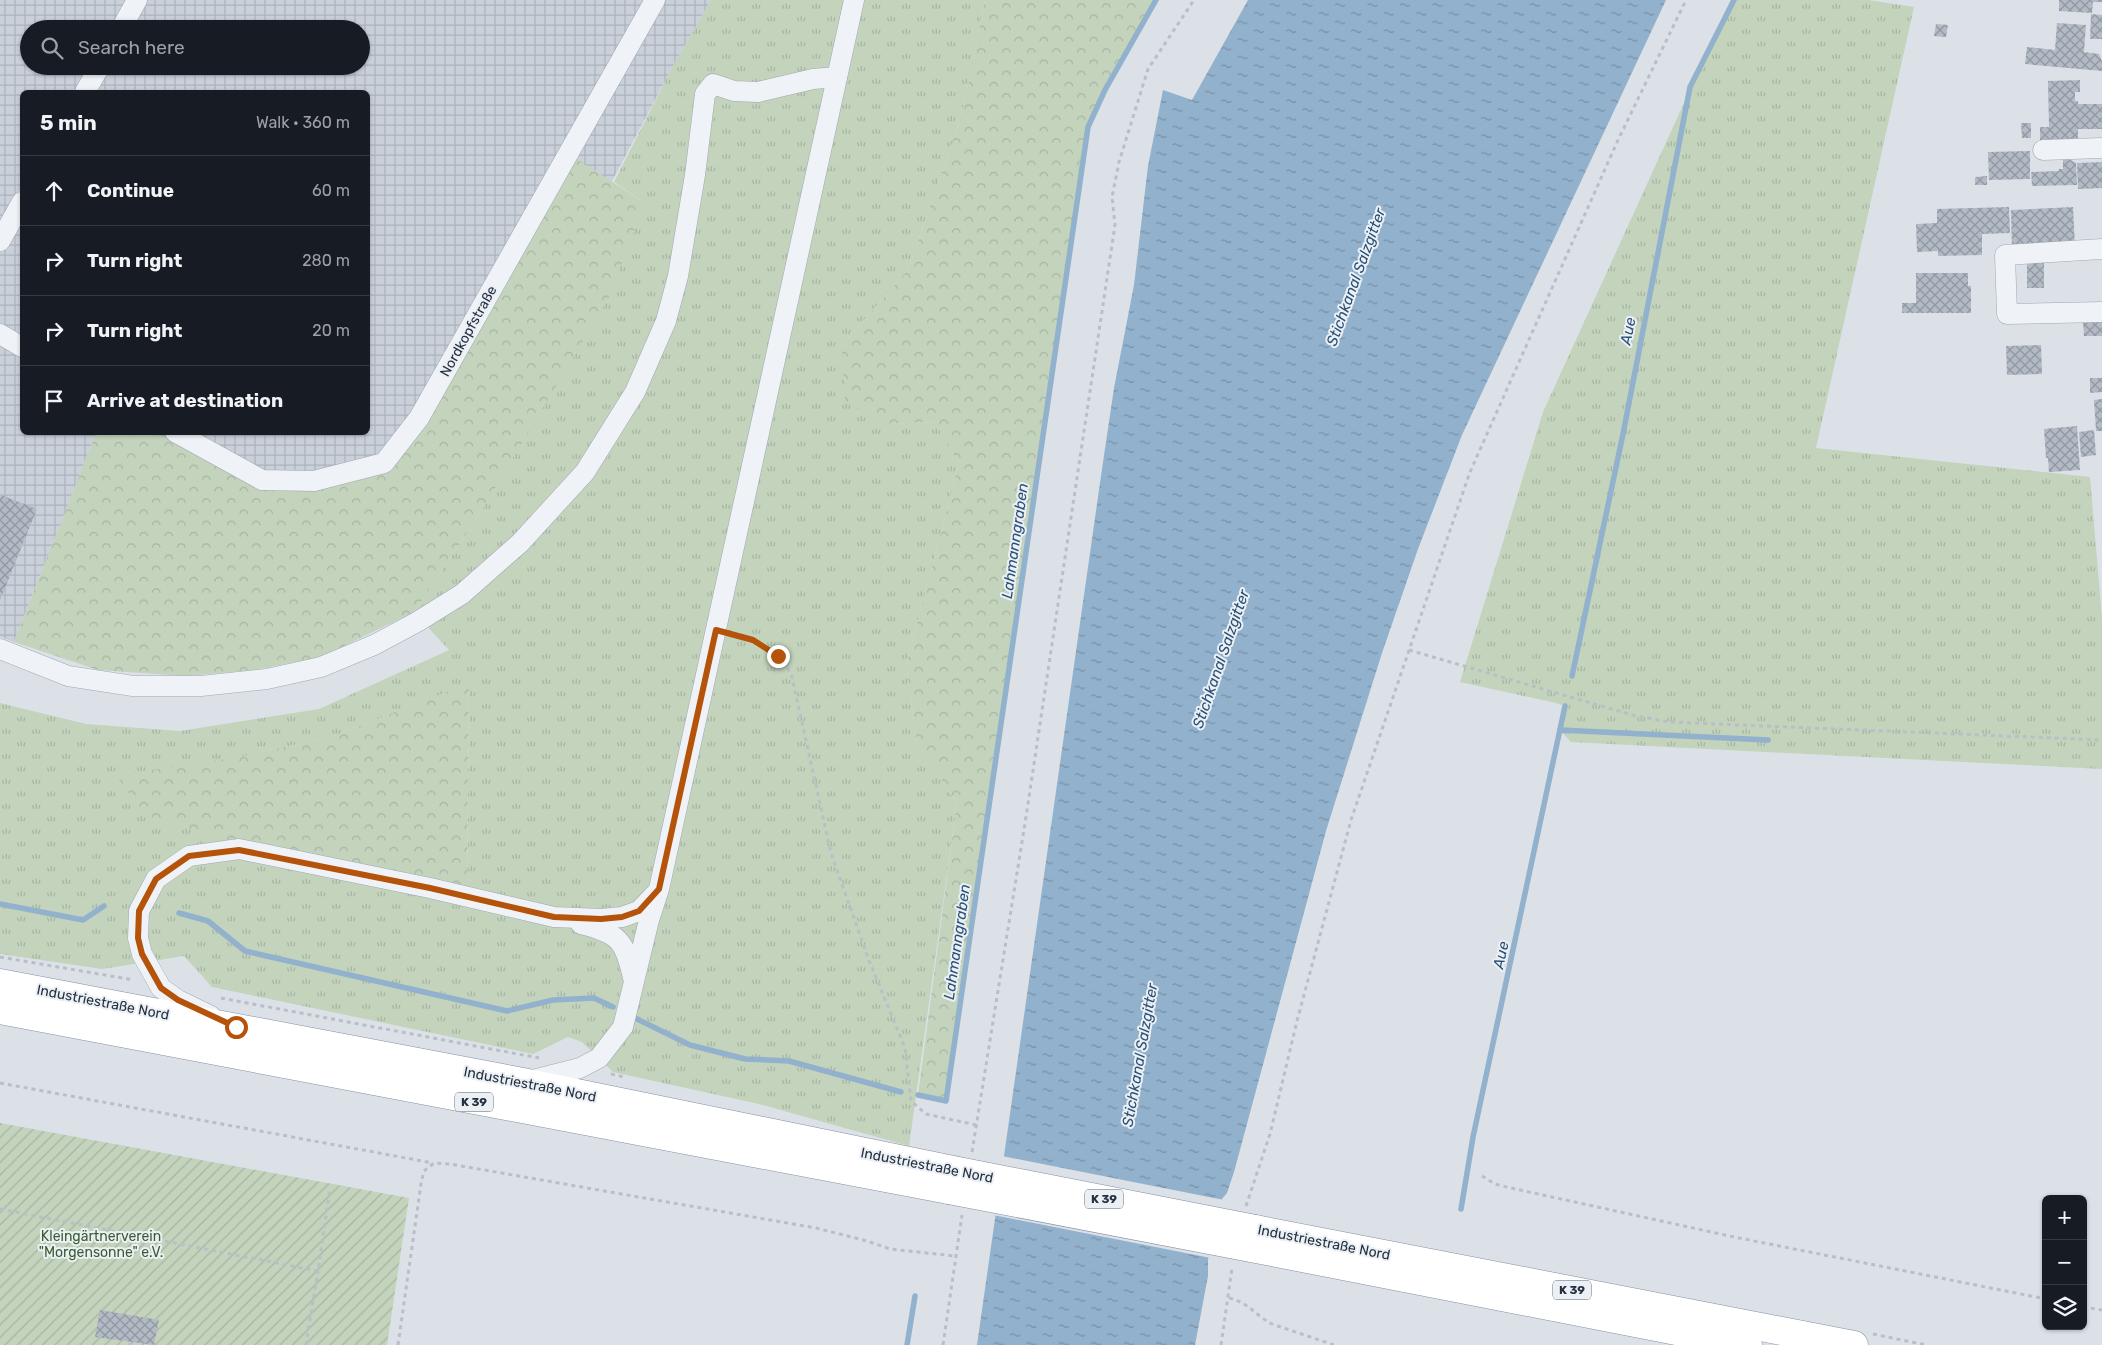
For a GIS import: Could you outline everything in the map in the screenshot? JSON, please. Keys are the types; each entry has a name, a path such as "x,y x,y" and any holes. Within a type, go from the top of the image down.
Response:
{"highway":[{"name":"Industriestraße Nord","path":"0,983 523,1082 959,1181"},
{"name":"Industriestraße Nord","path":"0,1010 959,1181 1246,1237 1854,1345"},
{"name":"Industriestraße Nord","path":"1246,1237 1748,1345"}],"lane":[{"path":"126,20 137,0"},
{"name":"Nordkopfstraße","path":"180,435 262,480 314,481 384,463 418,418 655,0"},
{"path":"523,1082 580,1068 599,1058 623,1027 648,920 659,889 854,0"},
{"path":"86,90 95,75"},
{"path":"0,649 68,676 132,686 201,686 267,679 321,668 417,622 462,594 520,543 585,472 636,392 666,321 678,276 695,175 705,94 713,84 734,91 758,92 813,79 837,76"},
{"path":"2043,150 2102,148"},
{"path":"1,237 20,205"},
{"path":"2102,249 2004,255 2007,314 2102,312"},
{"path":"0,334 20,346"},
{"path":"236,1027 178,1000 161,988 142,954 138,938 139,911 156,879 189,856 239,850 430,888 592,926 613,935 622,943 629,958 634,984"},
{"path":"554,917 601,919 622,917 639,911 659,889"}],"path":[{"path":"943,1345 955,1256 959,1181 976,1125 1026,817 1114,234 1112,198 1119,162 1148,69 1194,0"},
{"path":"1221,1345 1229,1298 1246,1237 1297,1021 1351,820 1470,472 1618,140 1686,0"},
{"path":"716,630 753,640 778,656 791,673 831,853 868,958 905,1048 910,1101 926,1114 976,1125"},
{"path":"1409,650 1632,715 1669,722 2102,740"},
{"path":"0,1083 434,1163 450,1164 816,1228 867,1241 890,1250 955,1256"},
{"path":"398,1345 421,1184 424,1171 434,1163"},
{"path":"1482,1176 1495,1184 1521,1190 1734,1236 2042,1298"},
{"path":"306,1345 330,1188"},
{"path":"0,1209 318,1270"},
{"path":"1229,1298 1246,1304 1264,1320 1272,1324 1334,1345"},
{"path":"2087,1308 2102,1310"}],"shaded area":[{"path":"0,0 711,0 672,68 436,513 360,537 149,435 370,435 370,90 20,90 20,435 95,435 14,642 0,637"}],"green space":[{"path":"711,0 985,0 962,114 908,270 842,345 887,424 936,422 959,464 906,665 917,744 957,803 909,1146 759,1104 613,1072 582,1042 568,1037 533,1054 212,987 184,956 102,969 0,954 0,703 86,724 180,731 319,709 449,650 414,612 482,510 645,203 614,182 672,68","holes":["469,684 467,895 240,757 334,736"]},
{"path":"985,0 1156,0 1105,90 1088,127 946,1101 918,1095 957,803 917,744 906,665 959,464 935,422 887,424 845,402 842,345 908,270 962,114"},
{"path":"1731,0 1868,0 1914,7 1816,448 2090,477 2102,618 2102,769 1571,742 1560,730 1565,706 1460,682 1543,412"},
{"path":"568,153 645,203 608,299 482,510 414,612 321,657 254,670 186,676 98,670 14,642 95,435 160,435 262,480 384,463"},
{"path":"469,683 467,895 242,846 144,815 116,775 240,757 334,736"},
{"name":"Kleingärtnerverein \"Morgensonne\" e.V.","path":"0,1123 409,1198 387,1345 0,1345"}],"water":[{"name":"Stichkanal Salzgitter","path":"1248,0 1666,0 1462,435 1418,549 1382,653 1326,831 1234,1172 1227,1193 1222,1199 1208,1260 1208,1276 1195,1345 977,1345 1114,388 1134,285 1148,166 1163,90 1192,100"}],"pier":[{"path":"1002,1156 1224,1200 1211,1258 993,1215"}],"building":[{"path":"2059,0 2102,0 2102,2 2093,2 2092,13 2059,11"},
{"path":"2091,14 2102,15 2102,39 2090,39"},
{"path":"2057,23 2086,25 2084,52 2099,54 2102,61 2102,71 2025,64 2027,47 2055,50"},
{"path":"1936,24 1948,25 1946,37 1934,36"},
{"path":"2080,80 2080,92 2075,92 2075,101 2078,101 2078,104 2102,104 2102,129 2078,129 2078,141 2040,142 2040,127 2049,127 2048,81"},
{"path":"2021,123 2031,123 2031,138 2022,138"},
{"path":"2030,151 2030,179 1989,180 1988,152"},
{"path":"2063,159 2069,159 2076,163 2077,185 2032,186 2031,172 2059,171 2059,169 2063,169"},
{"path":"2102,162 2102,188 2078,189 2077,163"},
{"path":"1987,176 1987,185 1975,185 1975,177"},
{"path":"2009,207 2010,233 1982,234 1982,255 1938,256 1938,251 1917,252 1916,224 1937,223 1937,209"},
{"path":"2073,207 2075,247 2012,249 2011,210"},
{"path":"2027,263 2044,263 2044,288 2027,288"},
{"path":"1916,273 1968,273 1968,286 1971,286 1971,313 1902,313 1902,303 1916,303"},
{"path":"2083,322 2102,322 2102,336 2084,336"},
{"path":"2041,345 2042,374 2007,375 2006,346"},
{"path":"2090,378 2102,378 2102,392 2090,393"},
{"path":"2102,399 2102,431 2096,431 2094,400"},
{"path":"2077,426 2080,470 2049,472 2044,429"},
{"path":"2094,430 2096,455 2081,457 2079,432"},
{"path":"1,495 37,509 0,600 0,499"},
{"path":"100,1310 159,1320 154,1345 95,1337"}],"waterway":[{"name":"Lahmanngraben","path":"918,1095 946,1101 1088,127 1105,90 1156,0"},
{"name":"Aue","path":"1572,676 1623,434 1690,87 1734,0"},
{"name":"Aue","path":"1461,1209 1473,1137 1565,706"},
{"path":"1560,730 1768,740"},
{"path":"0,904 83,920 104,906"},
{"path":"179,913 208,921 245,951 507,1011 553,1000 594,998 613,1007"},
{"path":"633,1017 690,1045 745,1059 789,1061 901,1092"},
{"name":"Lahmanngraben","path":"907,1345 915,1296"}],"route":[{"path":"236,1027 178,1000 161,988 142,954 138,938 139,911 156,879 189,856 239,850 430,888 554,917 601,919 622,917 639,911 659,889 716,630 753,640 778,656"}]}
